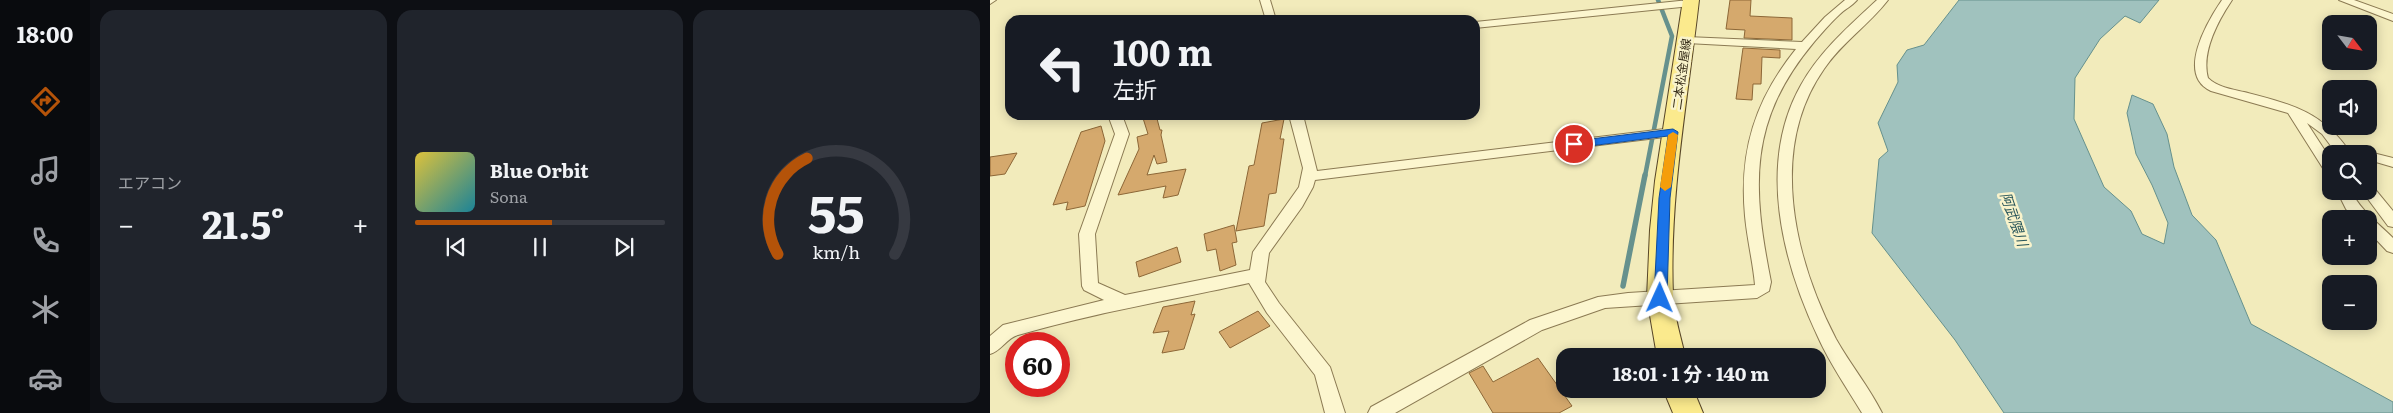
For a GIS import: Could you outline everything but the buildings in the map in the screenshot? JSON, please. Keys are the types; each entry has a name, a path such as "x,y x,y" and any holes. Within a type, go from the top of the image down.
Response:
{"main road":[{"name":"二本松金屋線","path":"1669,348 1660,298 1665,191 1662,134 1686,40 1691,2"},
{"path":"1682,398 1688,413"}],"street":[{"path":"1265,0 1270,15"},
{"path":"1378,413 1536,325 1604,302 1628,298 1757,292 1762,287 1749,183 1756,134 1765,104 1784,70 1804,46 1852,0"},
{"path":"1872,413 1827,338 1807,289 1788,217 1785,174 1788,134 1811,78 1832,52 1882,0"},
{"path":"2227,0 2207,35 2201,66 2201,77 2215,88 2294,112 2315,122 2328,132 2337,145"},
{"path":"2344,0 2393,18"},
{"path":"1480,24 1691,2"},
{"path":"1686,40 1804,46"},
{"path":"2294,112 2322,156"},
{"path":"1120,120 1122,134 1087,234 1090,286 1123,302"},
{"path":"1297,120 1309,162 1309,176 1302,196 1261,252 1257,282 1273,308 1323,372 1335,413"},
{"path":"1309,176 1662,134"},
{"path":"2377,158 2393,163"},
{"path":"2376,200 2393,222"},
{"path":"2377,231 2393,247"},
{"path":"990,347 1009,330 1123,302 1257,275"}],"water":[{"name":"阿武隈川","path":"1959,0 2159,0 2140,23 2125,16 2100,39 2075,78 2074,119 2104,187 2131,211 2142,234 2164,244 2168,223 2136,154 2127,113 2132,95 2153,104 2167,134 2174,167 2192,215 2216,240 2251,324 2393,402 2393,413 2004,413 1955,340 1872,233 1879,159 1888,151 1878,123 1898,82 1897,65 1907,50 1924,45"}],"waterway":[{"path":"1645,176 1672,36 1658,0"},
{"path":"1623,286 1645,175"}],"slow traffic":[{"path":"1665,187 1673,135"}],"route":[{"path":"1574,144 1673,132 1664,198 1660,298"}]}
